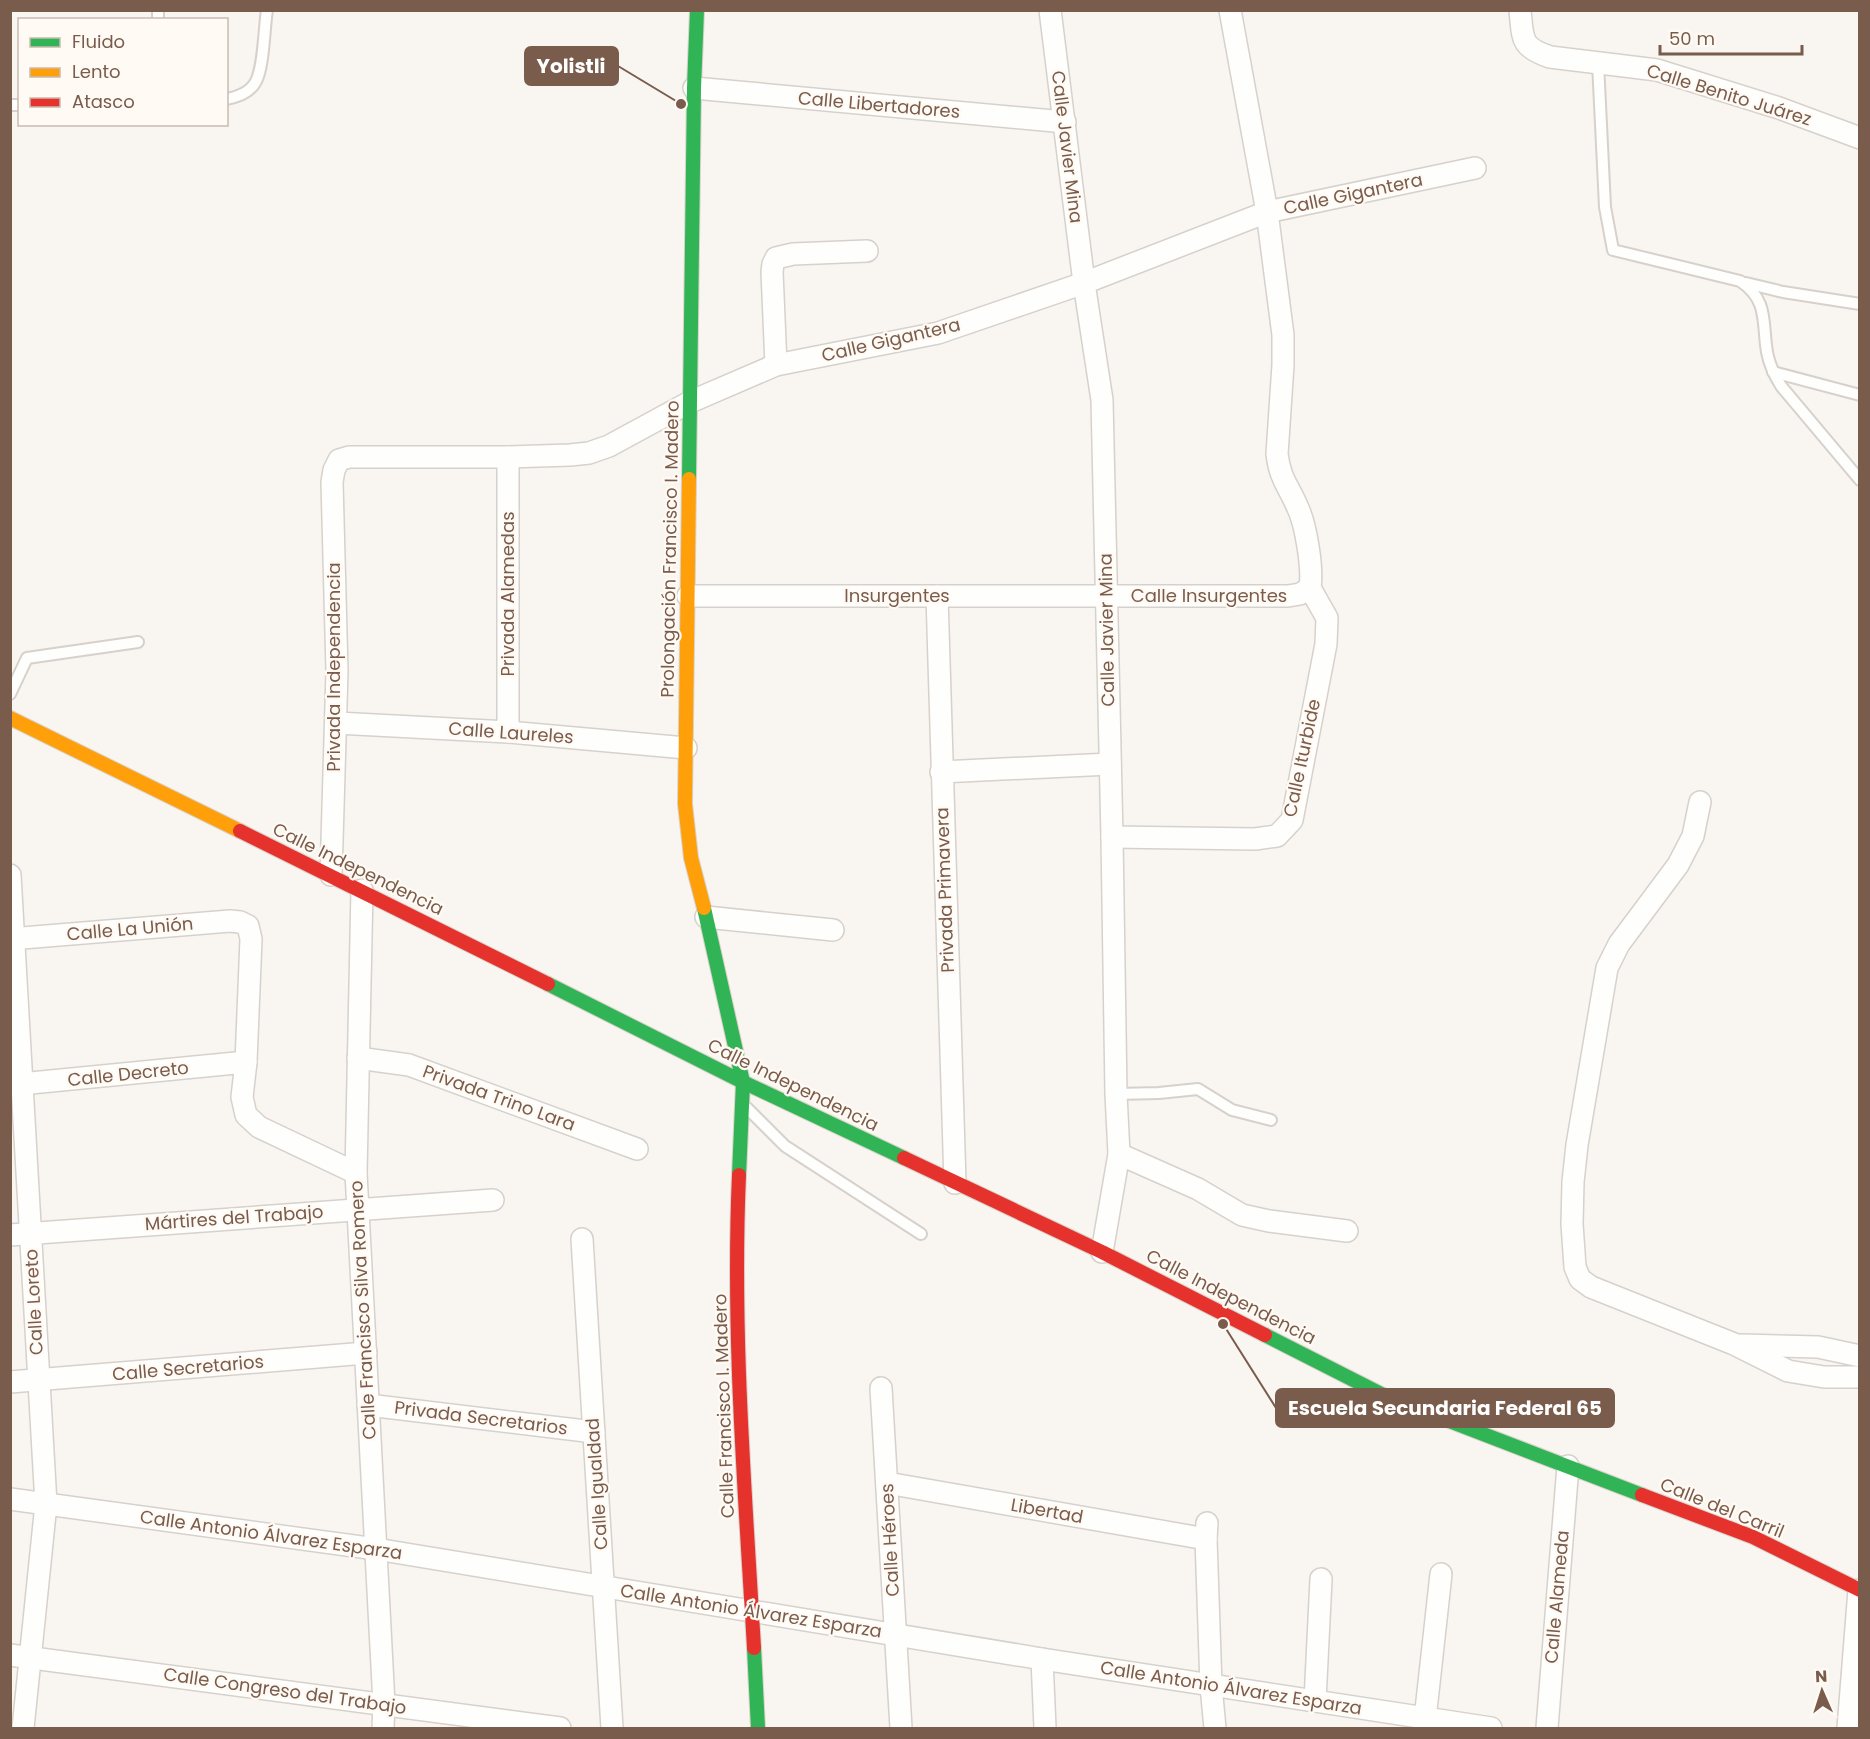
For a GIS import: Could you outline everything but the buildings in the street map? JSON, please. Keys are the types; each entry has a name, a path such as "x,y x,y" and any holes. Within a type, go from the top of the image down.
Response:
{"street":[{"name":"Prolongación Francisco I. Madero","path":"697,10 694,88 685,804 692,858 743,1082"},
{"name":"Calle Javier Mina","path":"1050,10 1084,283 1102,400 1119,1154 1102,1252"},
{"path":"1230,10 1267,212 1283,335 1277,454 1283,481 1297,504 1304,522 1311,578 1310,588"},
{"name":"Calle Benito Juárez","path":"1521,10 1523,33 1527,46 1535,52 1550,57 1657,70 1779,108 1860,138"},
{"name":"Calle Libertadores","path":"694,88 1065,122"},
{"name":"Calle Gigantera","path":"339,460 349,457 508,457 590,453 609,446 690,402 776,365 938,333 1084,283 1267,212 1475,168"},
{"path":"776,365 772,272 776,258 793,254 867,251"},
{"name":"Privada Alamedas","path":"508,457 508,732"},
{"name":"Privada Independencia","path":"331,875 337,723 332,482 339,460"},
{"name":"Calle Insurgentes","path":"1106,596 1288,596 1300,594 1310,588"},
{"name":"Calle Iturbide","path":"1112,837 1255,838 1277,836 1292,820 1326,644 1327,618 1310,588"},
{"name":"Insurgentes","path":"688,596 1106,596"},
{"name":"Privada Primavera","path":"937,596 955,1183"},
{"name":"Calle Independencia","path":"10,718 362,890 743,1082 1102,1252 1387,1397 1568,1466"},
{"name":"Calle Laureles","path":"337,723 508,732 686,748"},
{"path":"942,772 1110,764"},
{"path":"1700,802 1693,836 1678,865 1619,944 1607,968 1577,1145 1573,1182 1572,1224 1575,1268 1580,1279 1591,1287 1734,1344 1788,1371 1824,1377 1860,1377"},
{"name":"Calle Loreto","path":"10,875 20,1234 39,1380 46,1504 21,1656 23,1728"},
{"name":"Calle Francisco Silva Romero","path":"362,890 356,1173 384,1704 383,1728"},
{"path":"706,917 833,930"},
{"name":"Calle La Unión","path":"12,939 230,921 248,926 251,939 246,1062"},
{"name":"Privada Trino Lara","path":"358,1058 409,1065 637,1149"},
{"path":"246,1062 242,1097 246,1115 260,1127 356,1173"},
{"name":"Calle Decreto","path":"16,1085 246,1062"},
{"name":"Calle Francisco I. Madero","path":"743,1082 737,1222 736,1344 758,1728"},
{"path":"1119,1154 1198,1189 1242,1215 1347,1232"},
{"name":"Mártires del Trabajo","path":"20,1234 493,1200"},
{"name":"Calle Igualdad","path":"582,1239 612,1728"},
{"path":"1734,1344 1818,1347 1860,1356"},
{"name":"Calle Secretarios","path":"10,1382 366,1353"},
{"name":"Calle Héroes","path":"880,1388 902,1728"},
{"name":"Privada Secretarios","path":"369,1405 594,1431"},
{"name":"Calle del Carril","path":"1568,1466 1754,1537 1859,1590"},
{"name":"Calle Alameda","path":"1546,1728 1568,1466"},
{"name":"Libertad","path":"887,1483 1207,1531 1211,1686"},
{"name":"Calle Antonio Álvarez Esparza","path":"10,1499 376,1549 1042,1659 1491,1728"},
{"path":"1425,1719 1442,1574"},
{"path":"1315,1701 1322,1579"},
{"path":"1848,1728 1859,1590"},
{"name":"Calle Congreso del Trabajo","path":"21,1656 560,1728"},
{"path":"1042,1659 1045,1728"},
{"path":"1211,1686 1215,1728"}],"lane":[{"path":"228,99 247,92 255,84 259,74 267,10"},
{"path":"1598,63 1605,207 1613,250 1783,292 1860,304"},
{"path":"1740,281 1757,296 1763,314 1767,352 1773,372 1781,386 1860,480"},
{"path":"1773,372 1860,394"},
{"path":"10,694 27,658 138,642"},
{"path":"1116,1094 1198,1089 1232,1110 1271,1120"},
{"path":"742,1104 785,1146 921,1234"}],"traffic: fast":[{"path":"689,479 697,10"},
{"path":"704,908 743,1082 739,1175"},
{"path":"548,984 743,1082 904,1158"},
{"path":"1265,1335 1387,1397 1642,1495"},
{"path":"754,1648 758,1728"}],"traffic: slow":[{"path":"689,479 685,804 691,858 704,908"},
{"path":"10,718 240,831"}],"traffic: jam":[{"path":"240,831 548,984"},
{"path":"904,1158 1102,1252 1265,1335"},
{"path":"739,1175 738,1353 754,1648"},
{"path":"1642,1495 1753,1537 1860,1590"}],"place":[{"name":"Yolistli","path":"681,104"},
{"name":"Escuela Secundaria Federal 65","path":"1223,1324"}]}
